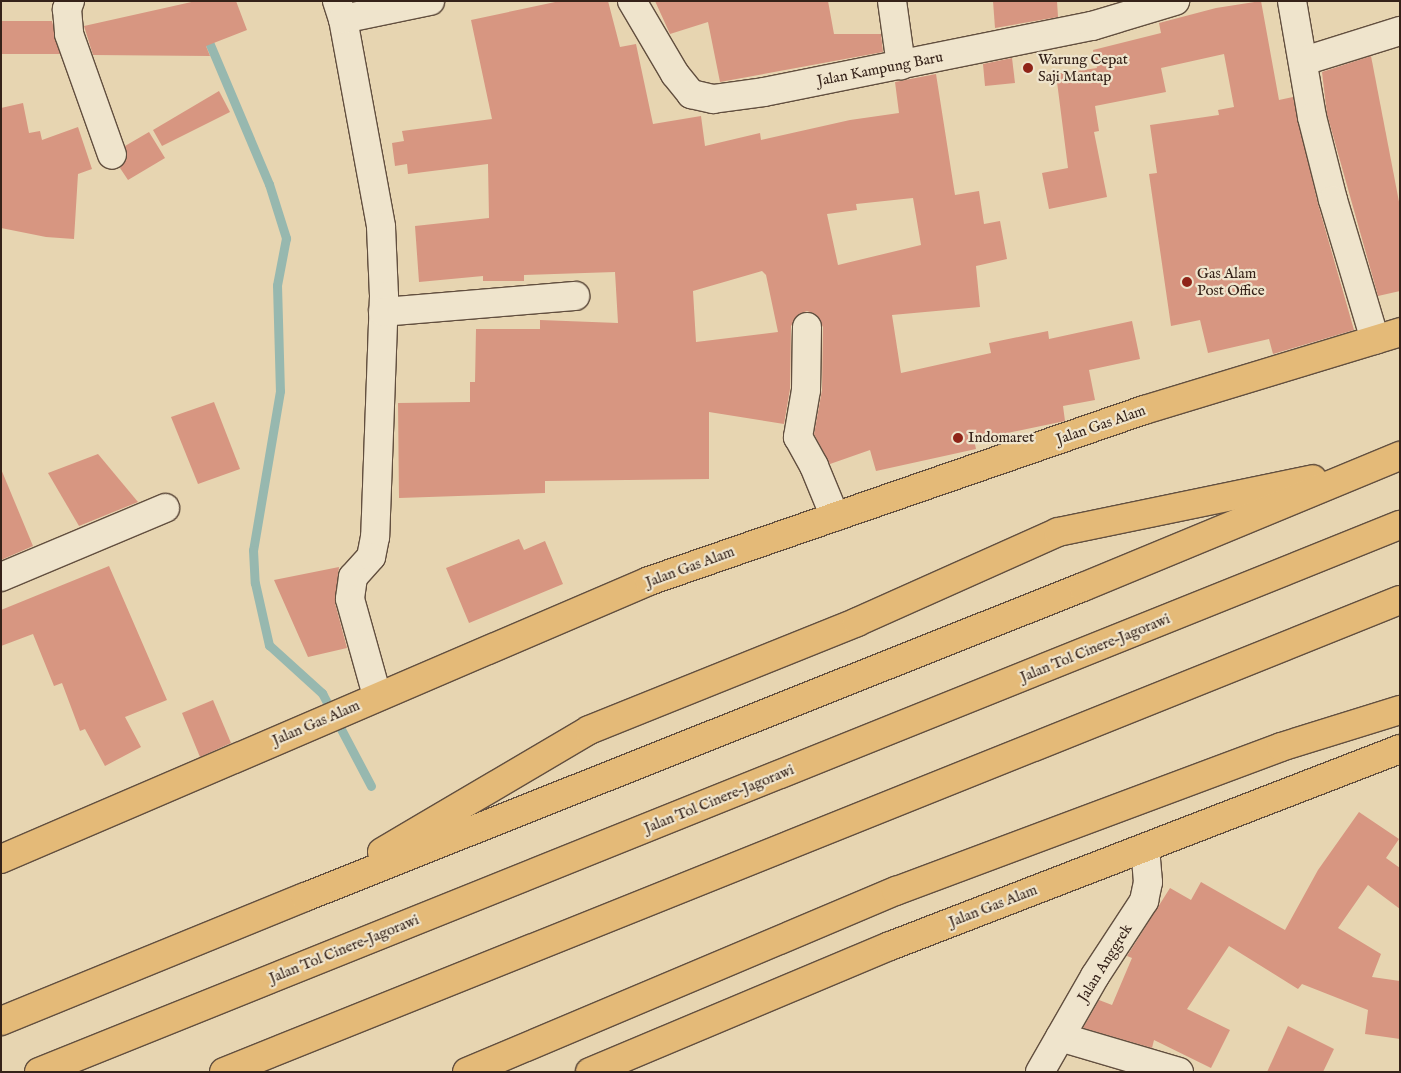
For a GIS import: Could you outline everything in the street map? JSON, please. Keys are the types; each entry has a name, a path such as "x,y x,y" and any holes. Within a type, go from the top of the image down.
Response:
{"main road":[{"name":"Jalan Gas Alam","path":"1,859 649,581 1144,410 1387,336"},
{"path":"305,896 588,730 857,622 1058,532 1388,461"},
{"path":"1,1021 305,896 1083,587 1388,461"},
{"name":"Jalan Tol Cinere–Jagorawi","path":"39,1072 1400,525"},
{"path":"224,1072 1400,600"},
{"path":"467,1072 896,891 1281,747 1400,710"},
{"name":"Jalan Gas Alam","path":"590,1072 890,946 1400,749"}],"street":[{"path":"70,1 67,9 69,34 112,155"},
{"path":"366,702 350,593 353,578 370,557 376,538 383,312 381,227 340,10 430,1"},
{"name":"Jalan Kampung Baru","path":"632,1 675,74 691,94 713,99 764,92 1092,26 1175,1"},
{"path":"892,1 901,65"},
{"path":"1292,1 1304,61 1312,117 1333,200 1387,336"},
{"path":"1304,61 1400,31"},
{"path":"383,312 575,296"},
{"path":"807,327 806,390 798,437 814,466 835,517"},
{"path":"1,577 165,508"},
{"name":"Jalan Anggrek","path":"1040,1072 1144,901 1148,882 1145,848"},
{"path":"1060,1037 1178,1072"}],"building":[{"path":"196,1 236,1 247,30 206,46 210,56 93,55 84,26"},
{"path":"560,1 608,1 620,47 636,44 653,124 701,116 705,146 760,133 761,140 850,120 899,113 895,82 936,74 955,195 979,191 984,224 1000,221 1007,259 976,266 980,307 892,315 901,373 991,353 989,343 1048,331 1049,339 1132,321 1140,359 1089,370 1095,400 1063,406 1065,421 974,440 976,449 876,471 870,450 830,464 814,434 822,390 823,327 815,314 807,311 799,314 791,326 790,389 784,424 709,412 709,479 545,481 545,493 399,498 398,403 470,402 470,382 475,382 476,329 540,329 540,320 618,323 615,272 524,275 524,281 483,281 483,276 419,282 415,226 489,218 488,164 408,174 407,164 395,166 392,143 404,141 402,131 492,119 471,20","holes":["913,198 921,245 838,265 827,214 857,210 856,204","762,271 766,275 778,332 696,342 693,291"]},
{"path":"655,1 828,1 834,34 881,34 883,52 720,82 708,22 670,34"},
{"path":"993,1 1057,1 1058,17 995,28"},
{"path":"1261,1 1279,100 1293,97 1318,204 1354,330 1273,354 1269,339 1208,353 1200,320 1171,326 1149,174 1157,173 1150,125 1219,115 1218,110 1234,107 1224,54 1161,68 1166,92 1095,106 1099,131 1094,132 1107,197 1049,209 1042,173 1068,168 1056,74 1097,68 1093,50 1161,33 1159,23 1216,8"},
{"path":"1,21 52,21 60,54 1,54"},
{"path":"1371,56 1400,207 1400,291 1378,296 1327,114 1322,72"},
{"path":"1012,58 1015,83 985,86 983,64"},
{"path":"219,91 230,112 162,146 153,130"},
{"path":"23,103 29,133 40,131 42,140 78,127 92,169 78,174 74,239 46,237 1,228 1,108"},
{"path":"149,132 165,158 128,180 120,168 127,158 125,146"},
{"path":"214,402 240,469 198,484 171,417"},
{"path":"98,454 138,502 79,526 48,473"},
{"path":"1,469 33,546 1,560"},
{"path":"519,539 524,550 545,541 563,584 469,623 446,568"},
{"path":"109,566 167,700 125,717 141,747 105,766 85,729 80,731 62,683 54,686 33,634 1,646 1,610"},
{"path":"339,567 335,603 347,648 308,657 274,580"},
{"path":"213,700 231,743 200,757 182,713"},
{"path":"1359,812 1399,839 1386,858 1400,868 1400,909 1368,885 1338,928 1381,954 1372,977 1400,981 1400,1039 1365,1034 1368,1010 1302,984 1298,989 1229,946 1187,1009 1230,1030 1211,1068 1154,1040 1152,1048 1083,1028 1099,1000 1112,1005 1132,958 1127,956 1170,888 1191,900 1201,882 1285,930 1318,870"},
{"path":"1288,1026 1334,1049 1323,1072 1267,1072"}],"waterway":[{"path":"206,35 269,184 286,238 277,285 280,391 253,550 255,583 269,645 322,693 371,786"}],"place":[{"name":"Warung Cepat Saji Mantap","path":"1028,68"},
{"name":"Gas Alam Post Office","path":"1187,282"},
{"name":"Indomaret","path":"958,438"}]}
